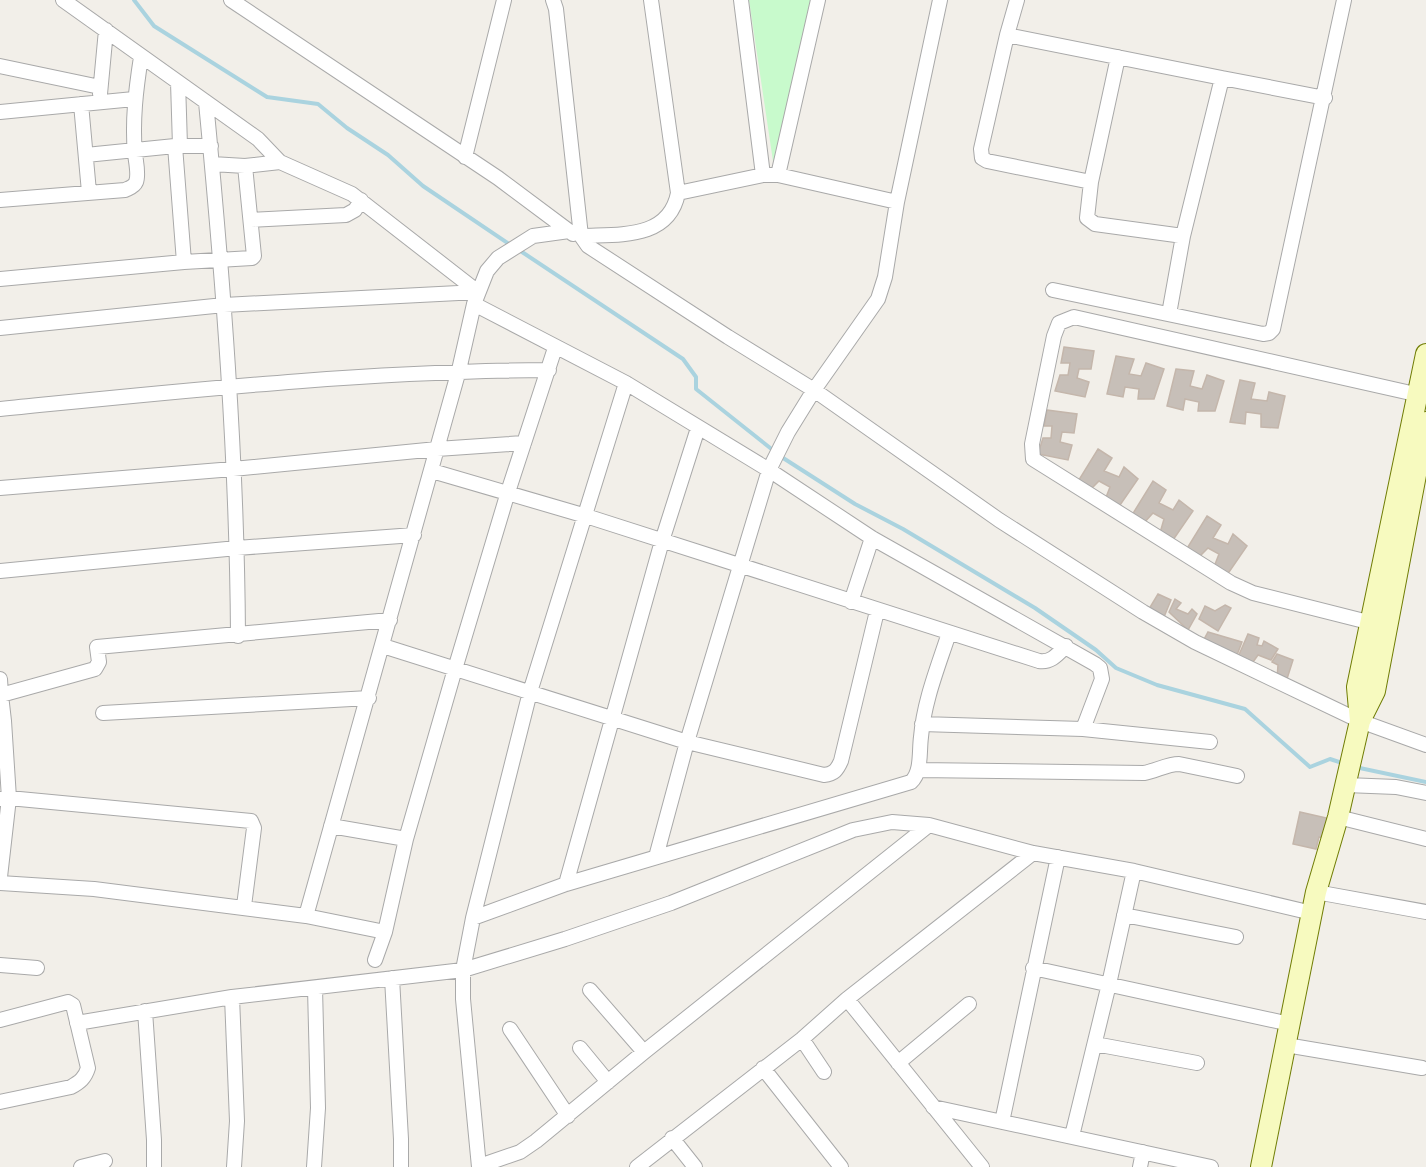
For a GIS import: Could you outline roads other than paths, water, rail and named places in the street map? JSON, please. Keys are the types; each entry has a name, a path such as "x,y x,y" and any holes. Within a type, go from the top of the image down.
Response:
{"street":[{"path":"63,0 258,139 280,162 361,200 476,298 555,348 626,383 698,428 771,464 872,538 1095,664 1103,674 1083,729"},
{"path":"231,0 498,178 664,296 814,390 999,520 1143,612 1195,642 1360,721 1426,745"},
{"path":"465,157 504,0"},
{"path":"553,0 558,20 578,236"},
{"path":"306,916 432,471 476,298 487,271 498,258 533,236 634,233 650,229 665,220 676,206 678,193 651,0"},
{"path":"741,0 763,175"},
{"path":"777,175 818,0"},
{"path":"656,858 687,742 771,464 814,390 878,299 885,277 897,202 940,0"},
{"path":"1017,0 981,149 982,158 987,161 1091,182"},
{"path":"1053,290 1263,334 1274,329 1325,98 1344,0"},
{"path":"99,103 106,30"},
{"path":"1007,34 1325,98"},
{"path":"0,200 124,190 136,183 134,99 141,57"},
{"path":"1118,57 1091,182 1087,218 1090,222 1183,236"},
{"path":"0,66 100,87"},
{"path":"1168,314 1183,236 1222,78"},
{"path":"178,82 177,146 184,262"},
{"path":"0,112 134,99"},
{"path":"206,102 222,261 237,549 238,636"},
{"path":"81,104 89,192"},
{"path":"86,155 177,146 211,146"},
{"path":"212,164 245,166 280,162"},
{"path":"0,279 252,258 245,166"},
{"path":"678,193 763,175 777,175 897,202"},
{"path":"250,220 346,216 355,210 361,200"},
{"path":"0,328 224,305 476,298"},
{"path":"1379,625 1253,593 1231,583 1034,459 1032,444 1054,336 1059,323 1074,317 1422,396"},
{"path":"375,960 385,932 406,839 455,669 508,492 555,348"},
{"path":"1261,1167 1316,892 1338,817 1360,721 1375,692 1379,625 1422,396 1426,354"},
{"path":"0,409 228,387 459,370 549,370"},
{"path":"626,383 530,692 463,970 463,999 479,1167 519,1152 536,1141 929,825"},
{"path":"1379,625 1426,422"},
{"path":"566,884 662,542 698,428"},
{"path":"0,488 524,443"},
{"path":"432,471 586,516 877,611 1045,662 1052,659 1066,646"},
{"path":"0,571 414,535"},
{"path":"850,602 872,538"},
{"path":"383,646 687,742 831,775 841,761 877,611"},
{"path":"1,696 95,669 99,662 97,647 238,636 390,620"},
{"path":"474,918 566,884 911,782 918,770 922,724 949,633"},
{"path":"0,679 4,799 0,877"},
{"path":"103,713 369,699"},
{"path":"922,724 1083,729 1210,742"},
{"path":"918,770 1144,773 1162,769 1171,764 1179,764 1237,776"},
{"path":"1346,782 1426,793"},
{"path":"4,799 251,821 254,828 244,906"},
{"path":"1338,817 1426,839"},
{"path":"78,1023 232,997 463,970 671,903 853,830 892,822 929,825 1033,853 1134,871 1312,913"},
{"path":"331,826 406,839"},
{"path":"637,1167 802,1039 847,999 1033,853"},
{"path":"1002,1122 1058,857"},
{"path":"1072,1136 1134,871"},
{"path":"0,883 94,889 244,906 385,932"},
{"path":"1316,892 1426,912"},
{"path":"1124,915 1236,937"},
{"path":"0,965 37,968"},
{"path":"1033,969 1290,1024"},
{"path":"392,978 401,1167"},
{"path":"314,1167 318,1108 315,988"},
{"path":"591,990 644,1052"},
{"path":"232,997 237,1121 234,1167"},
{"path":"847,999 982,1167"},
{"path":"0,1020 68,1002 73,1005 88,1068 80,1082 70,1087 0,1102"},
{"path":"898,1063 969,1004"},
{"path":"145,1011 154,1167"},
{"path":"510,1029 568,1116"},
{"path":"802,1039 824,1072"},
{"path":"1095,1044 1197,1063"},
{"path":"1286,1045 1422,1068"},
{"path":"580,1048 608,1082"},
{"path":"763,1068 841,1167"},
{"path":"933,1107 1211,1167"},
{"path":"672,1138 695,1167"},
{"path":"1140,1167 1143,1152"},
{"path":"81,1167 105,1161"}],"waterway":[{"path":"134,0 154,26 267,97 318,104 347,128 388,155 423,186 512,246"},
{"path":"519,250 683,359 696,377 696,389 774,451"},
{"path":"780,456 855,504 903,529 1035,608 1096,650 1116,668 1157,685 1245,709 1310,767 1330,759 1345,764"},
{"path":"1355,767 1426,782"}]}
